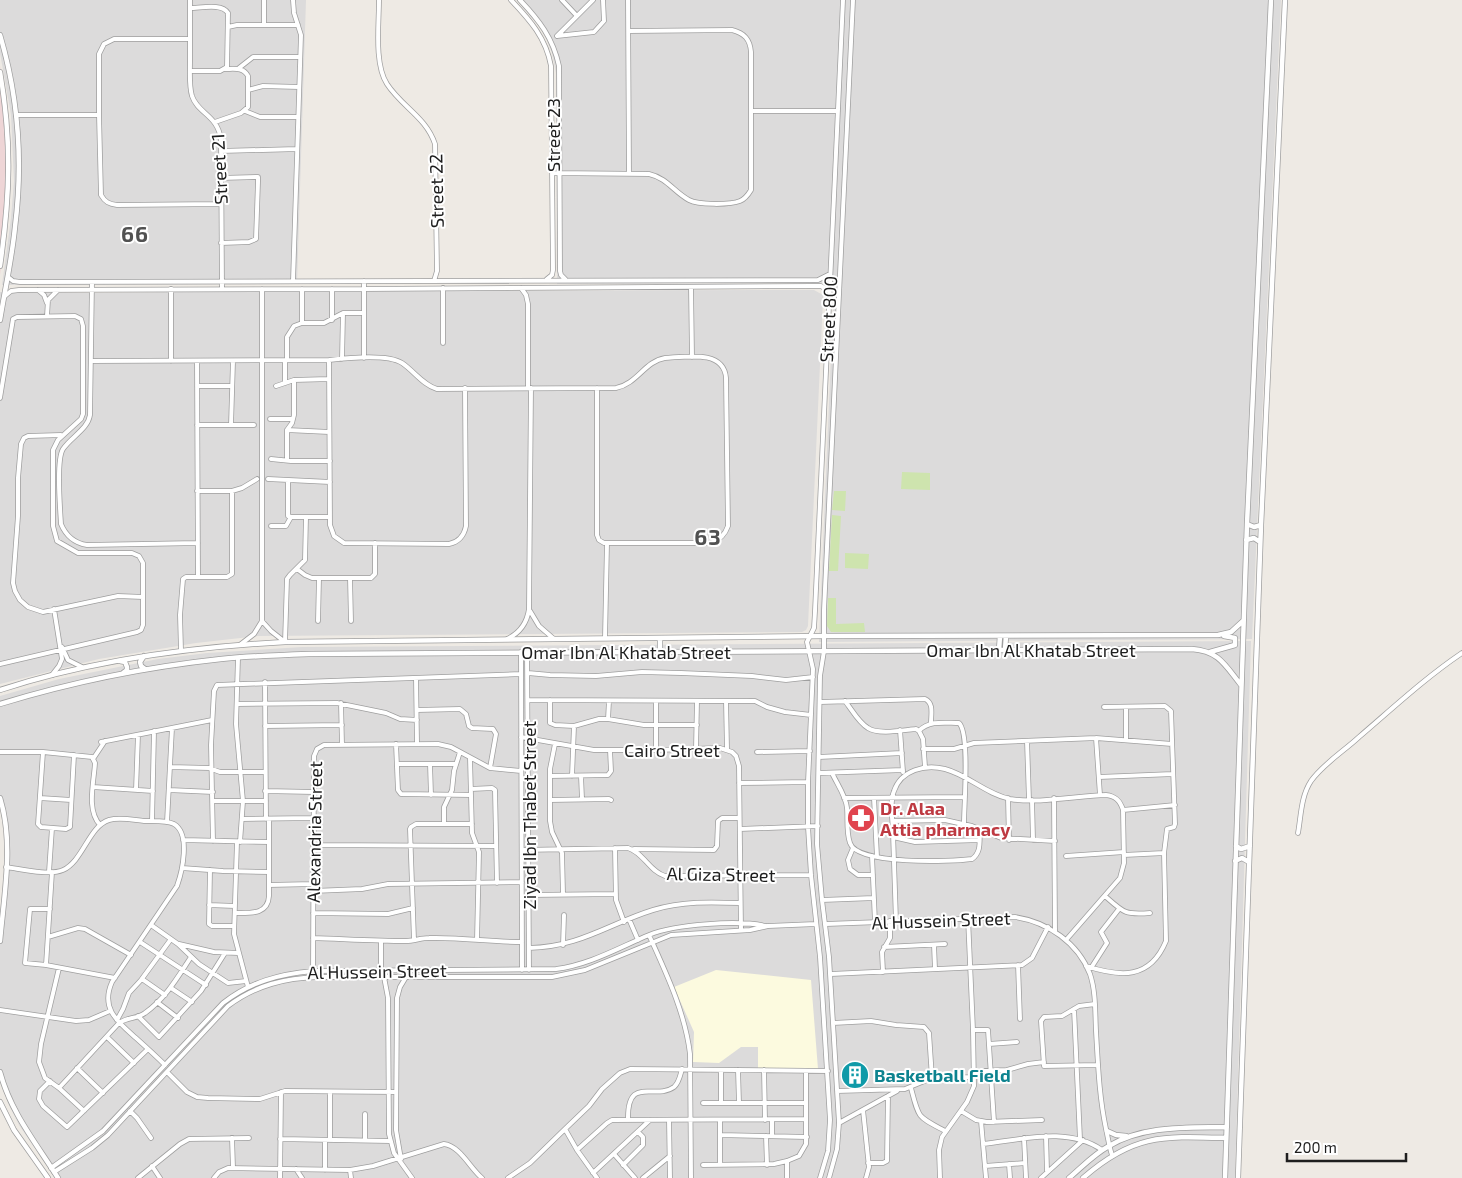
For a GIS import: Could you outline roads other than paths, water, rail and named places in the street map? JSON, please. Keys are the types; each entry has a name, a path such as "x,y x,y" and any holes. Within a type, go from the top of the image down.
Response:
{"street":[{"name":"Street 21","path":"190,0 191,91 194,101 215,122 220,133 222,288"},
{"path":"219,0 222,7"},
{"path":"264,0 264,25"},
{"path":"293,281 301,35 294,13 294,0"},
{"name":"Street 22","path":"379,0 381,71 386,84 426,126 435,144 437,271 434,281"},
{"name":"Street 23","path":"511,0 534,25 544,40 550,57 552,75 553,270 546,280"},
{"name":"Street 23","path":"520,0 539,20 552,41 560,74 560,271 567,280"},
{"path":"562,0 577,16"},
{"path":"552,41 593,0"},
{"path":"557,36 594,32 604,21 603,0"},
{"path":"628,0 629,174"},
{"name":"Street 800","path":"820,1178 827,1158 830,1137 828,1062 808,826 813,672 807,642 814,628 815,618 843,0"},
{"name":"Street 800","path":"829,1178 837,1149 839,1123 830,974 817,844 820,672 824,651 835,360 852,0"},
{"path":"1225,1178 1246,540 1271,0"},
{"path":"1238,1178 1260,542 1285,0"},
{"path":"190,8 222,7 227,10 228,64 225,69"},
{"path":"228,28 237,25 298,25"},
{"path":"553,173 649,174 660,178 687,199 698,203 740,201 747,197 751,190 750,44 746,37 740,32 732,30 629,31"},
{"path":"0,34 16,115 19,172 15,227 0,320"},
{"path":"190,39 124,38 114,39 104,44 99,54 98,115 101,195 105,201 117,205 221,204"},
{"path":"190,71 220,71 239,68 253,57 300,56"},
{"path":"215,122 245,111 248,103 248,76 239,68"},
{"path":"0,72 5,100 9,147 6,226 0,266"},
{"path":"248,90 263,86 299,87"},
{"path":"245,111 260,117 298,117"},
{"path":"751,111 838,111"},
{"path":"16,115 98,115"},
{"path":"221,151 297,149"},
{"path":"221,178 258,177 256,239 248,242 221,243"},
{"path":"833,220 842,220"},
{"path":"6,226 15,227"},
{"path":"7,276 12,281 20,282 222,282 818,280 830,274"},
{"path":"734,280 734,286"},
{"path":"364,281 364,358"},
{"path":"467,281 467,288"},
{"path":"19,290 20,282"},
{"path":"92,282 90,418 87,424 64,447 60,458 61,524 73,540 87,545 198,543"},
{"path":"4,298 12,291 19,290 222,288 818,286 829,291"},
{"path":"692,287 692,357"},
{"path":"442,344 443,288"},
{"path":"507,639 522,629 529,609 530,388 528,304 526,295 521,288"},
{"path":"171,289 171,361"},
{"path":"241,644 254,634 262,621 262,289"},
{"path":"302,289 302,323"},
{"path":"332,289 332,320"},
{"path":"38,290 44,295 47,303 47,316"},
{"path":"47,303 52,294 58,290"},
{"path":"285,383 287,337 294,326 302,323 324,323 342,313 364,312"},
{"path":"342,313 342,359"},
{"path":"0,398 11,321 17,317 47,316 74,316 81,319 83,326 83,414 81,419 62,435 54,450 53,526 56,538 61,544 78,553 132,553 139,556 143,563 143,625 139,632 61,648 0,664"},
{"path":"91,361 329,360 364,358 398,361 433,388 465,388 530,388 598,388 616,388 625,385 658,359 714,358 722,364 726,373 728,517 726,531 720,539 711,543 601,542 597,535 598,388"},
{"path":"826,359 835,360"},
{"path":"232,425 233,360"},
{"path":"329,360 330,517 332,533 340,541 449,544 462,536 466,526 465,388"},
{"path":"196,361 198,577"},
{"path":"276,386 294,380 329,379"},
{"path":"287,460 286,430 293,419 294,380"},
{"path":"197,386 232,386"},
{"path":"270,419 293,419"},
{"path":"197,425 254,425"},
{"path":"286,430 329,432"},
{"path":"62,435 28,436 24,438 21,444 13,584 17,596 28,607 43,612 118,596 143,597"},
{"path":"271,459 330,461"},
{"path":"197,491 232,491 242,488 257,478"},
{"path":"268,479 330,482"},
{"path":"288,480 288,515 291,518"},
{"path":"181,650 180,615 182,581 186,576 227,577 232,574 232,491"},
{"path":"285,642 287,579 305,559 306,517"},
{"path":"291,518 330,517"},
{"path":"271,526 287,526 291,518"},
{"path":"1247,524 1254,527 1261,525"},
{"path":"1246,540 1254,538 1260,542"},
{"path":"296,569 308,576 319,578 371,578 374,576 375,543"},
{"path":"605,638 607,543"},
{"path":"318,621 319,578"},
{"path":"350,578 351,621"},
{"path":"52,675 61,662 61,648 54,609"},
{"path":"529,609 539,626 554,639"},
{"path":"262,621 271,632 285,642"},
{"name":"Omar Ibn Al Khatab Street","path":"0,690 52,675 118,661 181,650 241,644 367,640 809,636 1218,636 1231,632 1244,621"},
{"path":"999,650 1000,636"},
{"path":"1005,650 1006,636"},
{"path":"1210,652 1234,646 1236,643 1234,638 1218,636"},
{"path":"660,638 660,652"},
{"path":"366,653 367,640"},
{"path":"354,653 355,641"},
{"path":"61,648 68,660 83,668"},
{"name":"Omar Ibn Al Khatab Street","path":"0,704 48,690 147,670 238,658 354,653 1192,649 1210,652"},
{"name":"Ziyad Ibn Thabet Street","path":"520,652 523,977"},
{"name":"Ziyad Ibn Thabet Street","path":"527,652 529,700 530,977"},
{"path":"1210,652 1222,661 1241,685"},
{"path":"1298,833 1305,794 1312,780 1416,688 1462,652"},
{"path":"146,656 140,662 141,666 147,670"},
{"path":"238,658 236,734 243,801 238,842 233,926 238,953 248,987"},
{"path":"118,661 122,660 127,664 127,670 121,674"},
{"path":"528,673 596,676 642,672 681,673 752,676 786,680 813,677"},
{"path":"813,672 820,672"},
{"path":"213,841 212,720 215,688 220,684 521,674"},
{"path":"416,678 417,743"},
{"path":"235,913 258,913 265,908 269,900 269,842 265,772 265,682"},
{"path":"820,702 924,699 931,706 931,723"},
{"path":"529,700 755,701 767,707 785,712 811,715"},
{"path":"550,700 550,723 555,725 574,726 600,720 632,724 697,725"},
{"path":"608,701 608,720"},
{"path":"656,701 656,750"},
{"path":"696,749 697,701"},
{"path":"726,702 727,749"},
{"path":"845,702 870,730 916,729 919,731 922,734 925,767"},
{"path":"237,704 341,703 386,713 400,719 417,720"},
{"path":"341,703 342,745"},
{"path":"1086,966 1118,974 1129,974 1148,966 1162,951 1166,941 1164,852 1167,829 1175,824 1172,715 1168,708 1165,706 1104,707"},
{"path":"1126,707 1126,740"},
{"path":"417,710 460,709 466,714 467,723 472,728 493,729 496,734 490,768"},
{"path":"93,759 103,741 212,720"},
{"path":"919,731 931,723 961,724 965,746 964,823"},
{"path":"265,726 342,725"},
{"path":"572,776 574,726"},
{"path":"167,822 172,728"},
{"path":"900,730 904,777"},
{"path":"152,821 154,732"},
{"path":"136,790 138,735"},
{"name":"Cairo Street","path":"522,737 574,747 610,750 727,749 736,756 738,760 739,783 741,930"},
{"path":"924,749 954,749 974,743 1096,738 1172,744"},
{"path":"1096,738 1100,795"},
{"path":"1027,741 1033,840"},
{"name":"Alexandria Street","path":"313,977 314,792 315,752 317,749 324,745 417,743 445,745 490,768 521,771"},
{"path":"396,744 399,792 404,795 471,795"},
{"path":"555,744 550,776 550,825 561,849 563,894"},
{"path":"550,776 605,776 610,774 610,750"},
{"path":"757,752 810,751"},
{"path":"0,752 43,752 87,756 93,759 95,763 93,813 100,826"},
{"path":"43,752 38,826 42,828 66,829 70,827 74,755"},
{"path":"444,824 444,807 450,795 455,764 460,752"},
{"path":"819,757 902,753"},
{"path":"470,758 472,838 479,852 478,940"},
{"path":"397,764 455,764"},
{"path":"430,764 431,795"},
{"path":"170,767 213,769 220,772 265,772"},
{"path":"896,921 892,821 894,790 904,777 916,769 925,767 945,769 1008,798 1031,800 1100,795 1112,796 1117,799 1123,810 1124,854 1120,878 1066,940"},
{"path":"819,773 903,770"},
{"path":"832,773 847,806 850,843 857,851 894,860 972,859 979,851 980,829"},
{"path":"1098,777 1174,774"},
{"path":"581,776 582,799"},
{"path":"739,783 808,782"},
{"path":"93,787 153,792"},
{"path":"471,789 492,788 495,790 496,883"},
{"path":"169,790 213,792"},
{"path":"266,791 314,792"},
{"path":"844,798 965,797"},
{"path":"0,798 6,828 6,867 0,941"},
{"path":"40,798 71,800"},
{"path":"874,798 873,875 875,922"},
{"path":"1008,798 1009,840"},
{"path":"1054,798 1055,932"},
{"path":"550,800 611,800"},
{"path":"213,801 266,801"},
{"path":"1123,810 1174,805"},
{"path":"242,819 314,818"},
{"path":"522,850 615,848 714,850 717,846 718,821 722,818 739,818"},
{"path":"6,867 51,872 64,869 69,866 100,826 114,819 167,822 178,828 182,833 183,840 182,868 175,891 116,978 108,994 110,1011 118,1022 166,1065"},
{"path":"892,821 936,819 964,823 993,836 1009,840 1055,841"},
{"path":"848,821 875,821"},
{"path":"414,940 410,829 413,825 472,824"},
{"path":"740,828 818,826"},
{"path":"46,964 50,909 52,828"},
{"path":"893,837 915,842 980,840"},
{"path":"183,840 269,842"},
{"path":"314,845 496,846"},
{"path":"1236,846 1244,849 1250,846"},
{"path":"615,848 616,894 624,922"},
{"path":"853,848 848,860 850,869 858,875 873,875"},
{"name":"Al Giza Street","path":"632,849 654,872 665,876 811,875"},
{"path":"1066,856 1164,852"},
{"path":"1235,861 1242,858 1249,862"},
{"path":"182,868 236,872 269,872"},
{"path":"210,870 208,921 210,925 233,926"},
{"path":"313,891 362,889 388,884 522,882"},
{"path":"269,885 313,884"},
{"path":"530,895 616,894"},
{"path":"1105,896 1119,909 1129,914 1150,913"},
{"path":"822,900 874,898"},
{"path":"529,948 563,945 583,939 652,910 674,905 700,902 740,902"},
{"path":"209,905 234,906"},
{"path":"313,914 388,914 413,908"},
{"path":"50,909 30,909 25,963 46,964 116,978"},
{"path":"1091,968 1107,943 1101,932 1119,909"},
{"path":"563,945 564,915"},
{"name":"Al Hussein Street","path":"826,924 1015,917 1033,920 1048,927 1066,940 1086,966 1092,985 1095,1004 1101,1105 1112,1155"},
{"path":"940,1178 939,1150 945,1131 961,1111 971,1094 975,1077 968,918"},
{"path":"630,919 638,940"},
{"path":"883,972 882,954 890,938 890,921"},
{"name":"Al Hussein Street","path":"53,1170 92,1148 112,1130 166,1072 232,996 248,987 278,976 313,971 556,969 580,965 649,935 682,927 741,923 768,926"},
{"name":"Al Hussein Street","path":"53,1170 108,1127 217,1013 257,988 290,979 313,977 557,976 585,970 670,935 741,930 768,926 816,924"},
{"path":"151,925 228,983 246,981"},
{"path":"830,974 1018,965 1026,963 1032,958 1048,927"},
{"path":"48,937 78,928 85,929 131,955"},
{"path":"649,935 685,1024 689,1046 690,1178"},
{"path":"313,938 381,941 429,938 522,942"},
{"path":"59,1088 118,1022 130,993 171,939"},
{"path":"381,941 381,970"},
{"path":"140,942 206,985"},
{"path":"178,944 225,953 238,953"},
{"path":"884,947 945,944"},
{"path":"934,945 935,969"},
{"path":"138,1016 160,1036 206,985 225,953"},
{"path":"118,1022 144,1013 158,1002 171,988 191,957"},
{"path":"1018,965 1020,1018"},
{"path":"59,968 40,1050 39,1062 42,1073 84,1112"},
{"path":"384,977 388,998 390,1141 402,1164 411,1176 406,1178"},
{"path":"399,1158 396,1130 397,998 400,987 406,977"},
{"path":"142,979 165,995"},
{"path":"171,988 192,1002"},
{"path":"158,1002 178,1018"},
{"path":"1095,1004 1081,1006 1062,1016 1042,1019 1044,1062 1046,1067 1098,1065"},
{"path":"1074,1009 1081,1140"},
{"path":"0,1010 80,1021 110,1011"},
{"path":"833,1023 871,1021 924,1027 929,1033 932,1078"},
{"path":"973,1030 988,1030 994,1122"},
{"path":"107,1036 134,1063"},
{"path":"989,1044 1017,1042"},
{"path":"50,1081 40,1091 39,1099 43,1106 67,1127 148,1049"},
{"path":"828,1062 835,1062"},
{"path":"975,1071 1006,1070 1044,1062"},
{"path":"77,1068 104,1093"},
{"path":"628,1120 629,1106 636,1094 644,1090 664,1090 673,1087 680,1079 682,1069"},
{"path":"508,1178 530,1163 588,1106 602,1089 625,1070 828,1071"},
{"path":"721,1070 721,1103"},
{"path":"738,1070 739,1103"},
{"path":"764,1070 765,1120"},
{"path":"703,1166 767,1165 787,1162 802,1152 806,1144 806,1071"},
{"path":"0,1072 11,1104 23,1127 58,1178"},
{"path":"166,1072 187,1092 197,1097 260,1099 280,1092 396,1092"},
{"path":"837,1091 899,1090 912,1088 932,1078 975,1077"},
{"path":"912,1088 920,1117 945,1131"},
{"path":"839,1123 899,1090"},
{"path":"280,1092 280,1178"},
{"path":"325,1170 330,1092"},
{"path":"868,1163 888,1161 888,1096"},
{"path":"0,1102 14,1130 48,1178"},
{"path":"703,1104 806,1103"},
{"path":"3,1108 11,1104"},
{"path":"863,1110 869,1172 866,1178"},
{"path":"130,1111 151,1138"},
{"path":"961,1111 981,1121 1042,1120"},
{"path":"365,1114 365,1139"},
{"path":"577,1150 612,1120 806,1119"},
{"path":"565,1129 595,1177 614,1154 650,1120"},
{"path":"669,1120 670,1178"},
{"path":"720,1120 720,1165"},
{"path":"772,1120 772,1136"},
{"path":"981,1121 986,1178"},
{"path":"108,1127 112,1130"},
{"path":"1107,1131 1116,1135 1127,1136 1164,1129 1226,1127"},
{"path":"623,1165 643,1145 643,1137 638,1132"},
{"path":"720,1135 806,1137"},
{"path":"766,1136 767,1165"},
{"path":"1046,1136 1047,1172"},
{"path":"983,1144 1046,1136 1081,1140 1102,1150"},
{"path":"1070,1178 1102,1150 1127,1136"},
{"path":"232,1138 233,1168"},
{"path":"138,1178 189,1139 249,1138"},
{"path":"1024,1138 1026,1178"},
{"path":"1083,1178 1112,1155 1140,1143 1160,1138 1226,1138"},
{"path":"280,1140 365,1139 390,1141"},
{"path":"1041,1178 1081,1140"},
{"path":"214,1178 221,1170 233,1168 350,1170 373,1166 439,1145 448,1145 456,1150 482,1178"},
{"path":"614,1154 636,1178"},
{"path":"643,1178 670,1156"},
{"path":"787,1162 787,1178"},
{"path":"1009,1164 1010,1178"},
{"path":"986,1166 1025,1164"},
{"path":"152,1166 160,1178"},
{"path":"296,1169 302,1178"},
{"path":"350,1170 351,1178"}],"place":[{"name":"Dr. Alaa Attia pharmacy","path":"861,818"},
{"name":"Basketball Field","path":"855,1075"}],"district":[{"name":"66","path":"135,233"},
{"name":"63","path":"708,536"}]}
